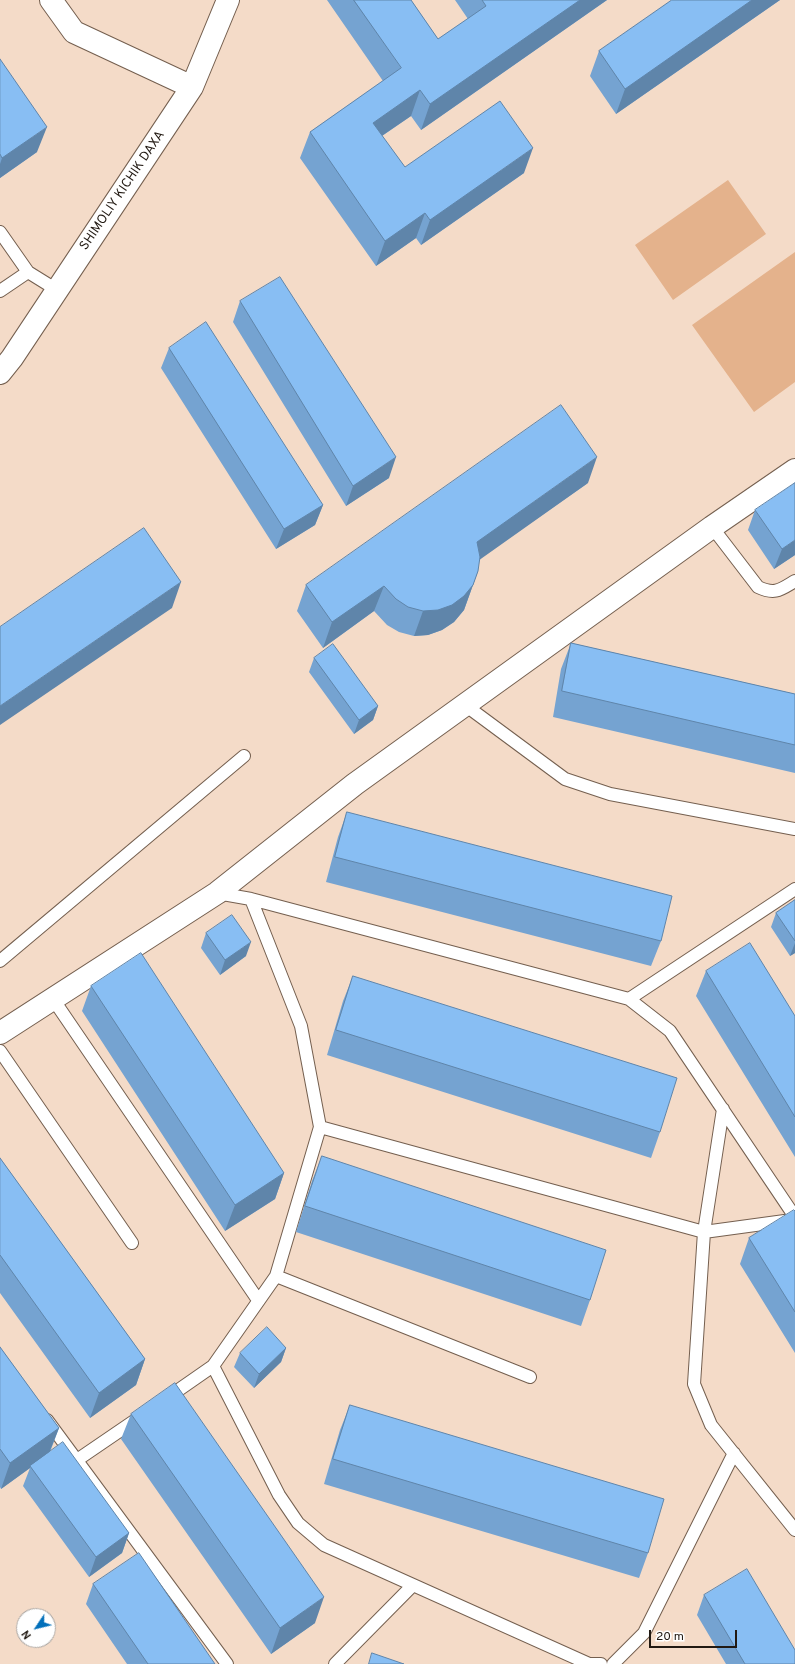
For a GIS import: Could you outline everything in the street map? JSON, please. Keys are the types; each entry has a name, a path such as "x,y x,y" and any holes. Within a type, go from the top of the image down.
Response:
{"street":[{"path":"51,0 74,32 192,87"},
{"name":"SHIMOLIY KICHIK DAXA","path":"0,373 12,358 192,87 228,0"},
{"path":"0,1033 217,893 355,784 712,527 795,470"}],"lane":[{"path":"0,232 28,272 57,290"},
{"path":"0,291 28,272"},
{"path":"712,527 758,587 769,592 781,590 795,581"},
{"path":"465,705 566,779 610,794 795,829"},
{"path":"0,961 244,756"},
{"path":"629,999 795,889"},
{"path":"217,893 251,899 629,999 670,1031 795,1218 704,1232 320,1127"},
{"path":"77,1460 213,1366 276,1276 320,1127 301,1026 251,899"},
{"path":"53,999 258,1300"},
{"path":"0,1051 132,1243"},
{"path":"723,1109 704,1232 694,1384 711,1425 795,1530"},
{"path":"276,1276 530,1377"},
{"path":"213,1366 279,1495 298,1523 324,1545 589,1664 601,1664"},
{"path":"41,1410 227,1664"},
{"path":"613,1664 644,1633 734,1453"},
{"path":"335,1664 413,1585"}],"shaded area":[{"path":"728,180 766,234 673,300 635,245"},
{"path":"795,252 795,382 754,412 692,325"}],"building":[{"path":"354,0 411,0 438,39 486,6 482,0 580,0 430,104 420,90 373,123 405,167 500,101 533,148 430,220 425,213 385,241 310,132 401,68"},
{"path":"672,0 752,0 625,89 599,51"},
{"path":"0,59 47,127 2,158 0,154"},
{"path":"280,277 396,457 353,486 240,301"},
{"path":"206,322 323,505 284,529 169,348"},
{"path":"561,405 597,457 477,542 480,557 478,571 473,585 464,596 452,605 438,610 423,611 408,607 396,599 384,586 332,622 306,585"},
{"path":"795,483 795,540 782,549 755,510"},
{"path":"144,528 181,582 0,706 0,627"},
{"path":"571,643 795,694 795,745 562,691"},
{"path":"333,644 378,706 359,720 314,658"},
{"path":"347,812 672,896 661,941 335,857"},
{"path":"795,900 795,941 776,913"},
{"path":"232,915 251,942 225,960 206,933"},
{"path":"750,943 795,1016 795,1117 706,971"},
{"path":"141,953 284,1173 235,1205 91,986"},
{"path":"353,976 677,1078 660,1132 336,1030"},
{"path":"322,1156 606,1250 590,1300 305,1206"},
{"path":"0,1158 145,1359 99,1393 0,1255"},
{"path":"794,1210 795,1211 795,1312 749,1238"},
{"path":"267,1327 286,1348 259,1374 240,1353"},
{"path":"0,1347 59,1428 10,1463 0,1449"},
{"path":"175,1383 324,1597 280,1628 131,1414"},
{"path":"350,1405 664,1499 648,1553 333,1459"},
{"path":"63,1442 129,1533 96,1557 30,1466"},
{"path":"139,1553 215,1664 148,1664 93,1584"},
{"path":"747,1569 795,1650 795,1664 745,1664 704,1595"},
{"path":"372,1653 404,1664 369,1664"}]}
